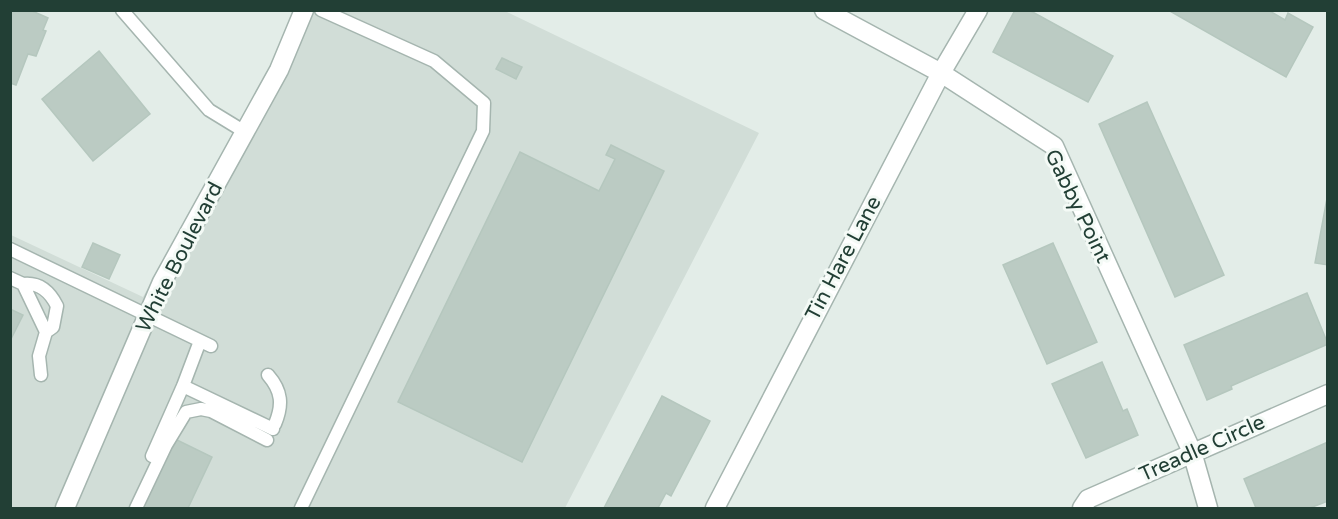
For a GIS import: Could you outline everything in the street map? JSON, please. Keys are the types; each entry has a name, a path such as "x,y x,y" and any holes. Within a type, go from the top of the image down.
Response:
{"street":[{"name":"White Boulevard","path":"65,508 162,282 279,70 304,10"},
{"name":"Gabby Point","path":"824,10 941,73 1054,146 1192,452 1208,508"},
{"name":"Tin Hare Lane","path":"714,508 941,73 978,10"},
{"name":"Treadle Circle","path":"1082,508 1088,499 1328,394"}],"lane":[{"path":"122,10 210,110 245,132"},
{"path":"301,508 483,131 484,103 434,61 321,10"},
{"path":"10,249 205,343 127,508"},
{"path":"10,278 23,284 39,286 51,294 57,306 53,327 46,332 39,356 41,375"},
{"path":"23,284 46,332"},
{"path":"268,375 279,387 281,400 272,431"},
{"path":"183,386 272,431"},
{"path":"136,508 165,445 186,412 201,409 211,411 272,431"}],"shaded area":[{"path":"303,11 505,11 759,133 565,508 11,508 11,235 143,297"}],"building":[{"path":"10,10 30,10 48,18 43,30 46,31 36,56 28,54 16,85 10,83"},
{"path":"1015,10 1029,10 1113,56 1088,102 993,52"},
{"path":"1168,10 1268,10 1285,20 1288,13 1313,27 1286,77"},
{"path":"99,51 150,114 93,161 42,99"},
{"path":"502,58 522,67 516,79 496,69"},
{"path":"1147,102 1224,275 1175,297 1099,124"},
{"path":"611,145 664,171 522,462 398,402 520,152 599,191 615,159 606,155"},
{"path":"1328,193 1328,265 1315,263"},
{"path":"93,243 120,255 109,279 82,267"},
{"path":"1053,243 1097,342 1047,364 1003,265"},
{"path":"1307,293 1328,344 1231,386 1232,389 1207,400 1184,345"},
{"path":"10,309 23,315 10,341"},
{"path":"1102,362 1123,411 1127,409 1138,435 1086,458 1052,384"},
{"path":"662,396 710,421 671,496 666,493 658,508 604,508"},
{"path":"175,439 212,457 188,508 142,508"},
{"path":"1328,442 1328,501 1310,508 1256,508 1244,479"}]}
